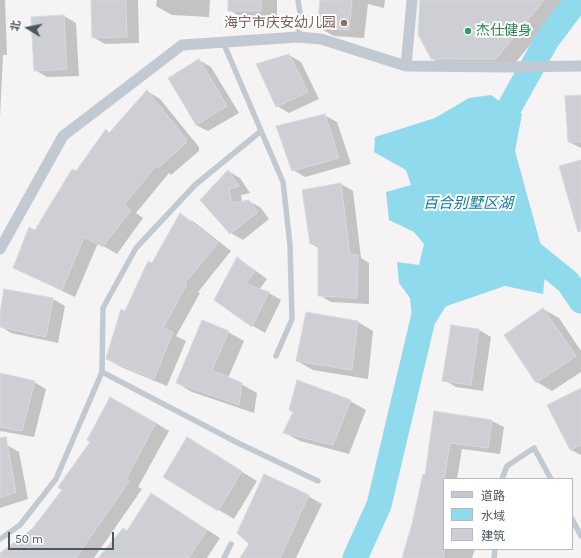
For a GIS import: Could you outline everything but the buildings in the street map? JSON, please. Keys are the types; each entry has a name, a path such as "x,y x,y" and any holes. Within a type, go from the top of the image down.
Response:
{"street":[{"path":"406,66 412,0"},
{"path":"2,242 63,136 182,45 298,37 321,39 406,66 581,66"}],"lane":[{"path":"298,0 301,19 298,37"},
{"path":"223,42 283,182 290,245 292,319 276,356"},
{"path":"0,539 20,525 56,479 102,372 103,308 136,248 195,185 261,131"},
{"path":"102,372 238,443 318,481"},
{"path":"502,478 507,466 534,448 550,478"},
{"path":"573,521 581,536"},
{"path":"224,558 232,544"}],"water":[{"name":"百合别墅区湖","path":"491,95 509,108 522,114 515,151 546,264 543,294 505,286 412,318 410,298 399,283 397,262 419,265 424,244 414,232 389,220 386,192 411,185 406,170 374,152 375,137 435,118 469,98"}],"waterway":[{"path":"499,141 509,108 547,40 577,0"},
{"path":"520,243 568,282 581,301"},
{"path":"355,558 379,505 423,319 445,284"}],"place":[{"name":"海宁市庆安幼儿园","path":"344,23"},
{"name":"杰仕健身","path":"468,31"}]}
